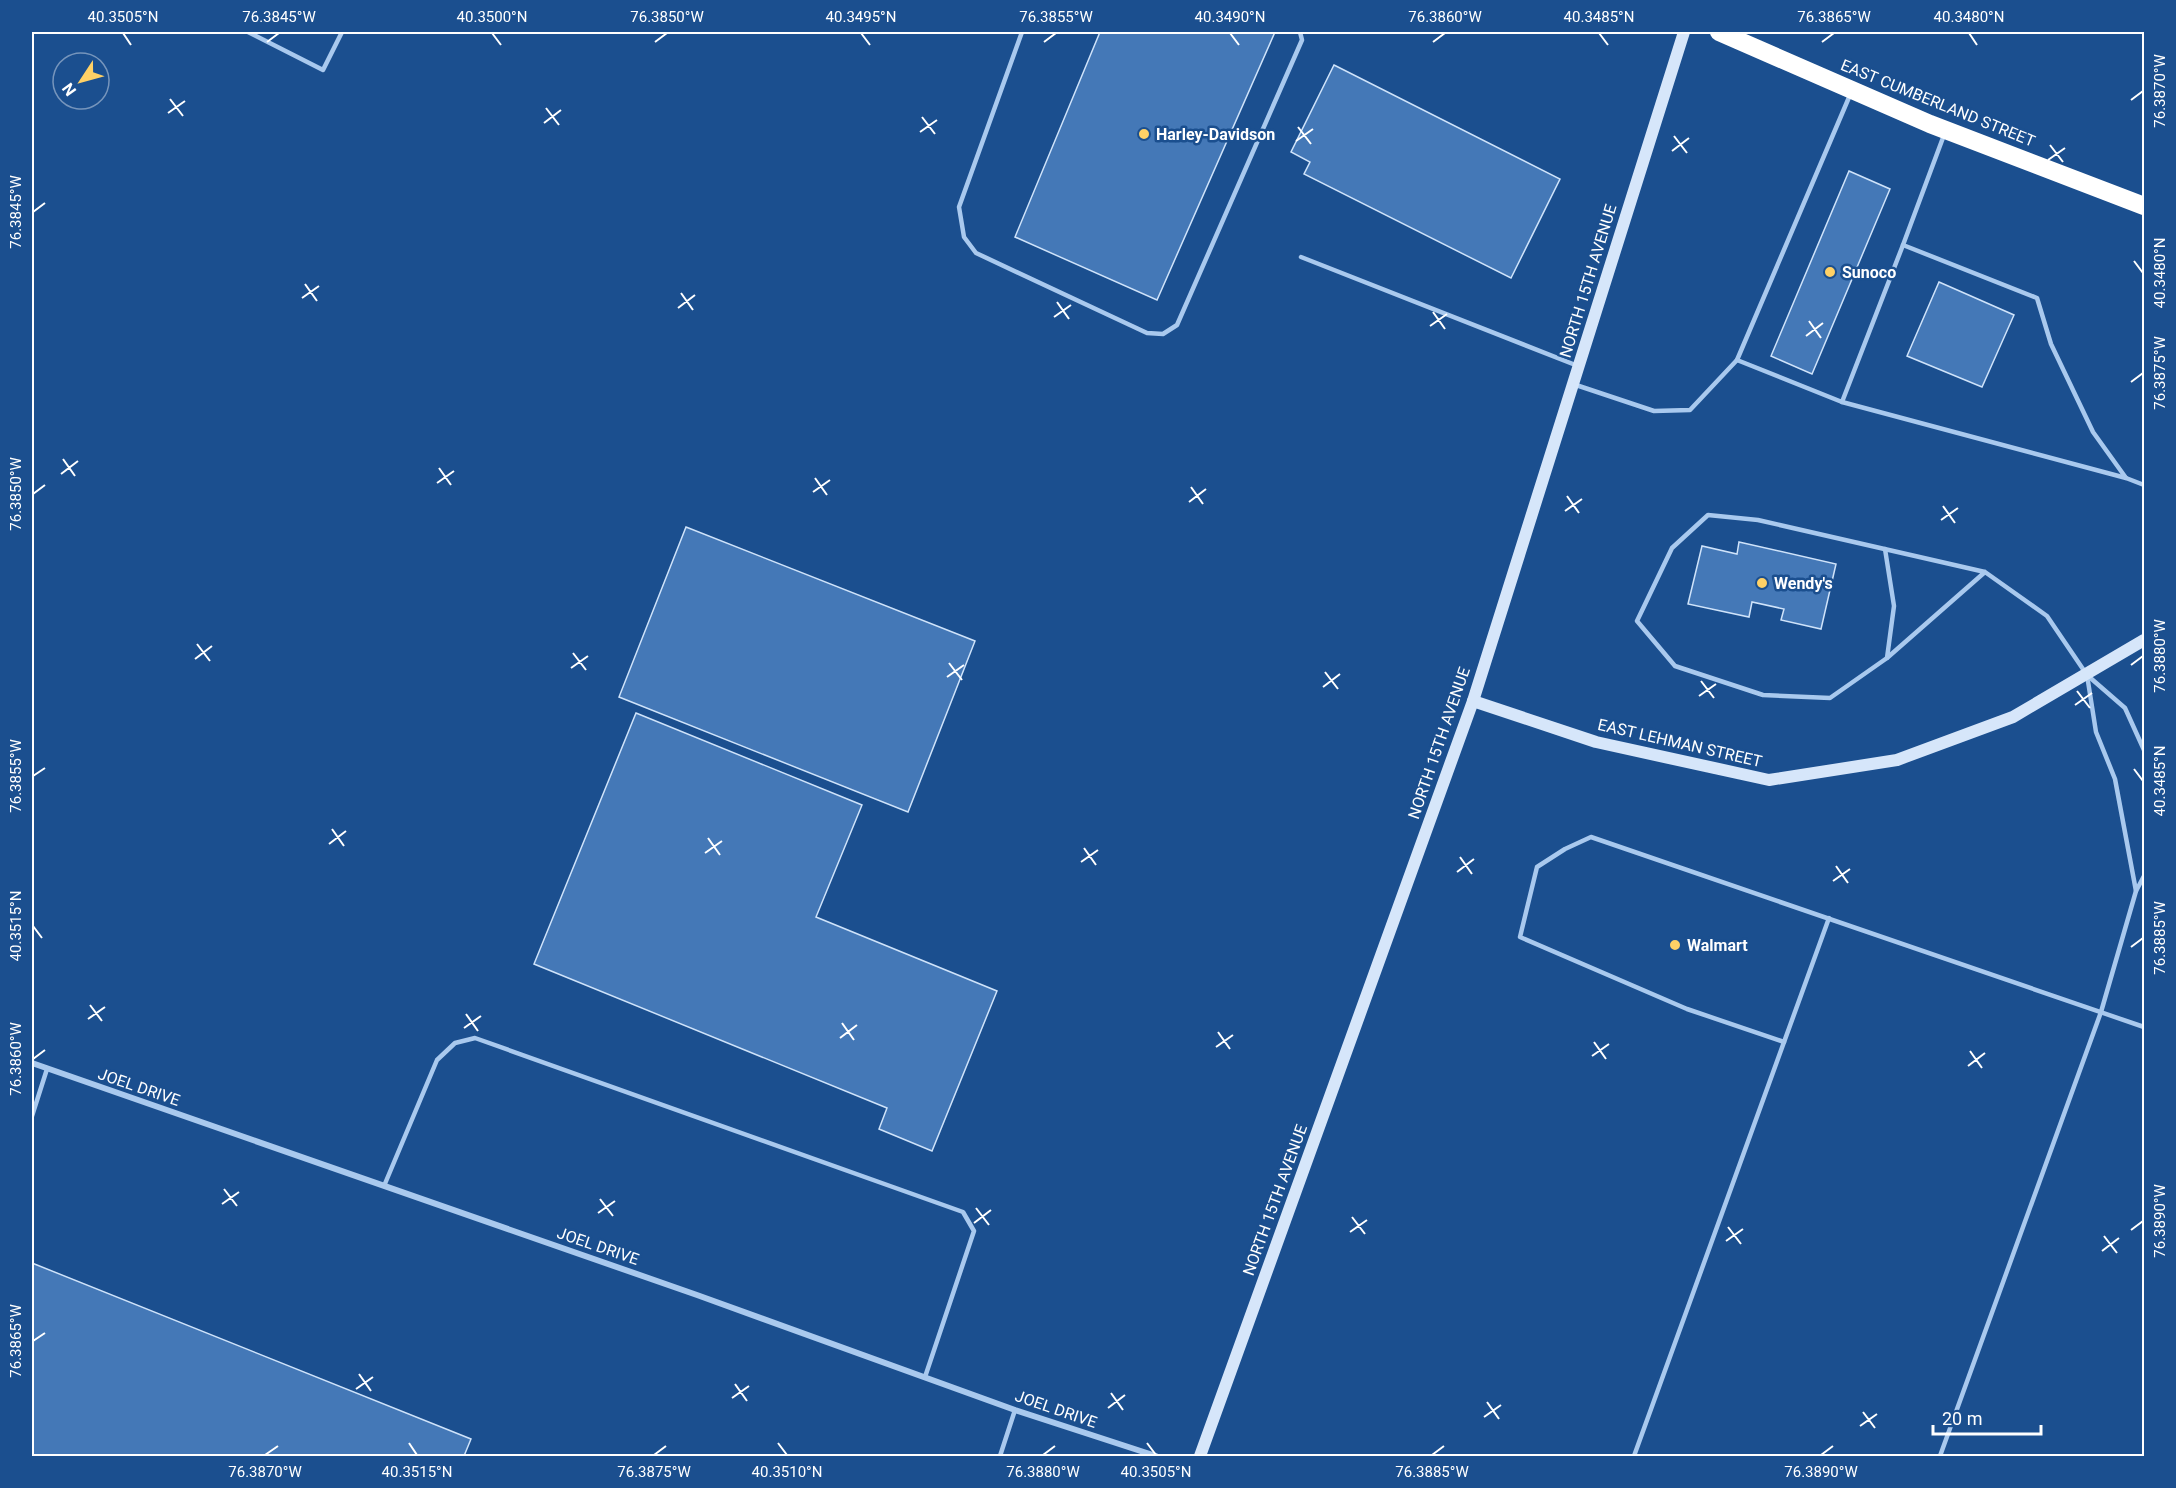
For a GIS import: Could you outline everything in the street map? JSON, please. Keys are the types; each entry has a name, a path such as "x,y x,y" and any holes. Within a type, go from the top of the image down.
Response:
{"highway":[{"name":"EAST CUMBERLAND STREET","path":"1719,32 1946,130 2145,206"}],"main road":[{"name":"NORTH 15TH AVENUE","path":"1200,1456 1473,701 1684,32"},
{"name":"EAST LEHMAN STREET","path":"1473,701 1596,742 1769,780 1897,760 2013,717 2145,640"}],"street":[{"name":"JOEL DRIVE","path":"32,1064 1015,1410 1156,1456"}],"lane":[{"path":"248,32 323,70 342,32"},
{"path":"1022,32 959,207 964,237 976,253 1147,333 1163,334 1178,325 1302,40 1300,32"},
{"path":"1573,384 1654,411 1690,411 1737,360 1853,90"},
{"path":"1842,402 1946,130"},
{"path":"1903,246 2037,298 2051,344 2093,432 2126,478"},
{"path":"1302,257 1578,366"},
{"path":"1737,360 1842,402 2145,485"},
{"path":"1985,572 1887,658 1830,698 1763,695 1675,666 1637,621 1672,548 1708,515 1758,520 1985,572 2048,616 2087,675 2125,708 2145,750"},
{"path":"1885,549 1894,606 1887,658"},
{"path":"2087,675 2096,732 2115,779 2136,891"},
{"path":"1784,1042 1688,1009 1520,937 1537,867 1565,849 1591,837 2145,1027"},
{"path":"1940,1456 2101,1012 2136,891 2145,876"},
{"path":"1634,1456 1829,918"},
{"path":"384,1186 437,1060 455,1043 476,1038 963,1212 974,1231 925,1377"},
{"path":"32,1116 47,1069"},
{"path":"1000,1456 1015,1410"}],"building":[{"name":"Harley-Davidson","path":"1100,32 1275,32 1157,300 1015,237"},
{"path":"1334,65 1560,179 1511,278 1304,174 1310,162 1291,152"},
{"name":"Sunoco","path":"1849,171 1890,189 1812,374 1771,356"},
{"path":"1939,282 2014,315 1982,387 1907,356"},
{"path":"686,527 975,641 908,812 619,697"},
{"name":"Wendy's","path":"1739,542 1836,564 1821,629 1781,620 1784,609 1752,602 1749,617 1688,604 1702,546 1737,554"},
{"path":"636,713 862,805 816,917 997,991 932,1151 879,1129 887,1108 534,964"},
{"path":"32,1263 471,1439 464,1456 32,1456"}],"place":[{"name":"Harley-Davidson","path":"1144,134"},
{"name":"Sunoco","path":"1830,272"},
{"name":"Wendy's","path":"1762,583"},
{"name":"Walmart","path":"1675,945"}]}
